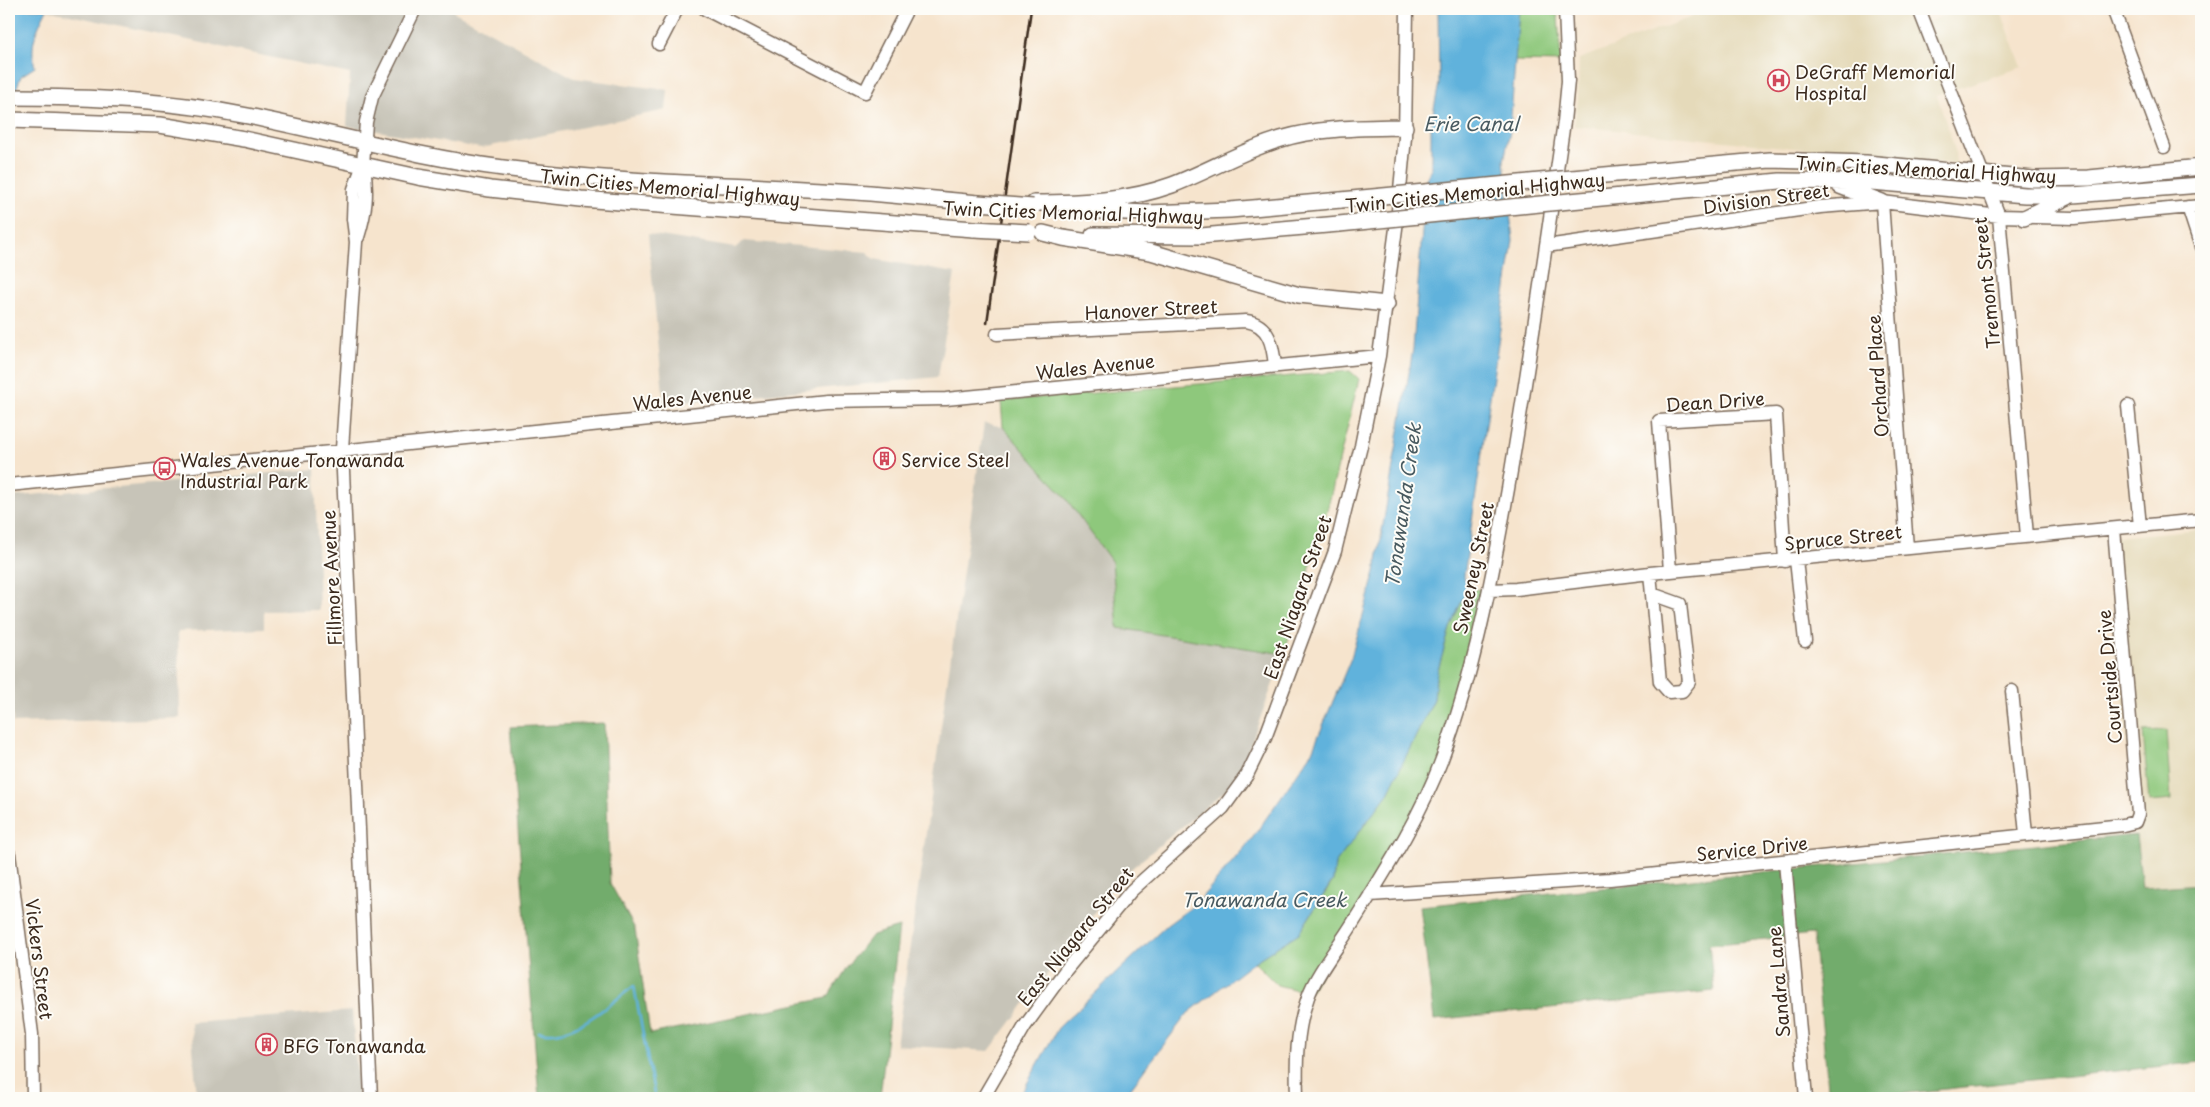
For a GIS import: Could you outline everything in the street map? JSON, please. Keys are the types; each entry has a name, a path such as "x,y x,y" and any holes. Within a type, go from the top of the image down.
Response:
{"main road":[{"name":"Twin Cities Memorial Highway","path":"9,97 147,100 186,105 249,116 459,162 577,176 870,193 997,205 1033,205 1148,213 1230,210 1717,164 1796,160 1866,163 2033,179 2089,178 2201,167"},
{"name":"Twin Cities Memorial Highway","path":"9,120 160,125 253,140 363,165 490,189 563,197 974,229 1182,237 1339,224 1780,181 1871,182 1990,193 2073,195 2201,186"},
{"path":"1033,205 1106,200 1151,192 1201,173 1260,146 1303,134 1333,130 1405,127"},
{"path":"1824,181 1882,202"},
{"path":"2024,218 2073,195"},
{"path":"1036,232 1172,257 1299,295 1388,304"}],"street":[{"path":"363,165 366,122 372,97 415,9"},
{"path":"659,44 677,9"},
{"path":"705,9 864,92 907,9"},
{"name":"East Niagara Street","path":"983,1098 1024,1026 1113,911 1145,876 1213,817 1247,775 1265,738 1335,550 1361,446 1379,356 1388,304 1405,127 1407,9"},
{"name":"Sweeney Street","path":"1297,1098 1298,1037 1300,1022 1309,993 1370,895 1418,811 1442,759 1464,687 1489,590 1518,432 1566,105 1565,9"},
{"name":"Tremont Street","path":"1919,9 1999,216 2027,536"},
{"path":"2113,9 2164,147"},
{"name":"Fillmore Avenue","path":"363,165 368,192 364,218 356,242 342,449 371,1098"},
{"name":"Division Street","path":"1546,246 1820,207 1882,202 2024,218 2074,218 2195,206"},
{"name":"Orchard Place","path":"1882,202 1907,548"},
{"path":"2195,206 2201,247"},
{"name":"Hanover Street","path":"997,334 1246,321 1262,326 1266,332 1271,342 1275,366"},
{"name":"Wales Avenue","path":"9,485 342,449 826,401 946,399 1379,356"},
{"path":"2128,406 2140,526"},
{"name":"Dean Drive","path":"1670,571 1659,422 1776,414 1791,560"},
{"name":"Spruce Street","path":"1489,590 1516,590 1650,573 2201,520"},
{"name":"Courtside Drive","path":"2114,528 2138,814 2135,822"},
{"path":"1791,560 1805,640"},
{"path":"1650,573 1660,682 1669,692 1682,690 1689,682 1680,604 1652,594"},
{"path":"2012,691 2026,834"},
{"name":"Service Drive","path":"1370,895 1610,879 1785,862 2026,834 2123,826 2135,822"},
{"name":"Vickers Street","path":"9,854 32,1034 34,1098"},
{"name":"Sandra Lane","path":"1785,862 1806,1098"}],"shaded area":[{"path":"449,9 574,78 668,90 666,110 481,148 347,126 350,74 46,10"},
{"name":"DeGraff Memorial Hospital","path":"1713,9 1905,9 1913,27 1962,9 2000,9 2022,67 1937,95 1955,150 1956,164 1574,126 1578,100 1579,59"},
{"path":"648,234 735,248 744,241 867,252 874,259 955,273 938,377 664,404"},
{"path":"984,423 1003,427 1065,497 1112,562 1119,628 1284,654 1237,781 1120,878 989,1051 896,1045"},
{"path":"315,469 319,610 264,611 264,628 178,631 180,718 13,723 9,651 9,497"},
{"path":"2201,529 2201,884 2142,889 2107,538"},
{"name":"BFG Tonawanda","path":"352,1011 359,1098 197,1098 191,1023"}],"green space":[{"path":"1519,9 1552,9 1552,13 1558,16 1561,62 1515,61"},
{"path":"1350,371 1359,379 1327,511 1284,654 1118,628 1112,562 1065,497 1003,427 1001,401"},
{"path":"1467,589 1489,590 1442,759 1380,880 1309,993 1277,985 1254,962 1299,933 1333,881 1335,864 1387,795 1434,699 1436,677 1450,628"},
{"path":"604,723 610,883 635,929 650,1034 827,998 848,965 872,935 899,927 880,1098 539,1098 510,727"},
{"path":"2166,730 2171,800 2149,802 2143,731"},
{"path":"2136,835 2142,888 2201,884 2201,1062 1862,1098 1829,1098 1813,934 1709,945 1714,991 1434,1020 1420,906"}],"water":[{"path":"9,9 47,9 35,37 33,58 35,67 21,76 9,109"},
{"name":"Tonawanda Creek","path":"1438,9 1519,9 1510,131 1504,161 1513,240 1464,576 1467,589 1450,628 1436,677 1434,699 1387,795 1335,864 1333,880 1299,933 1254,962 1188,1013 1123,1098 1019,1098 1058,1028 1167,925 1196,904 1251,840 1311,754 1351,658 1375,572 1413,349 1426,179 1431,169 1431,123 1439,84"}],"waterway":[{"path":"539,1032 565,1031 577,1026 601,1011 634,986 655,1098"}],"railway":[{"path":"987,323 1031,9"}],"place":[{"name":"DeGraff Memorial Hospital","path":"1779,81"},
{"name":"Service Steel","path":"885,459"},
{"name":"Wales Avenue Tonawanda Industrial Park","path":"164,469"},
{"name":"BFG Tonawanda","path":"267,1045"}],"water label":[{"name":"Erie Canal","path":"1471,123"}]}
